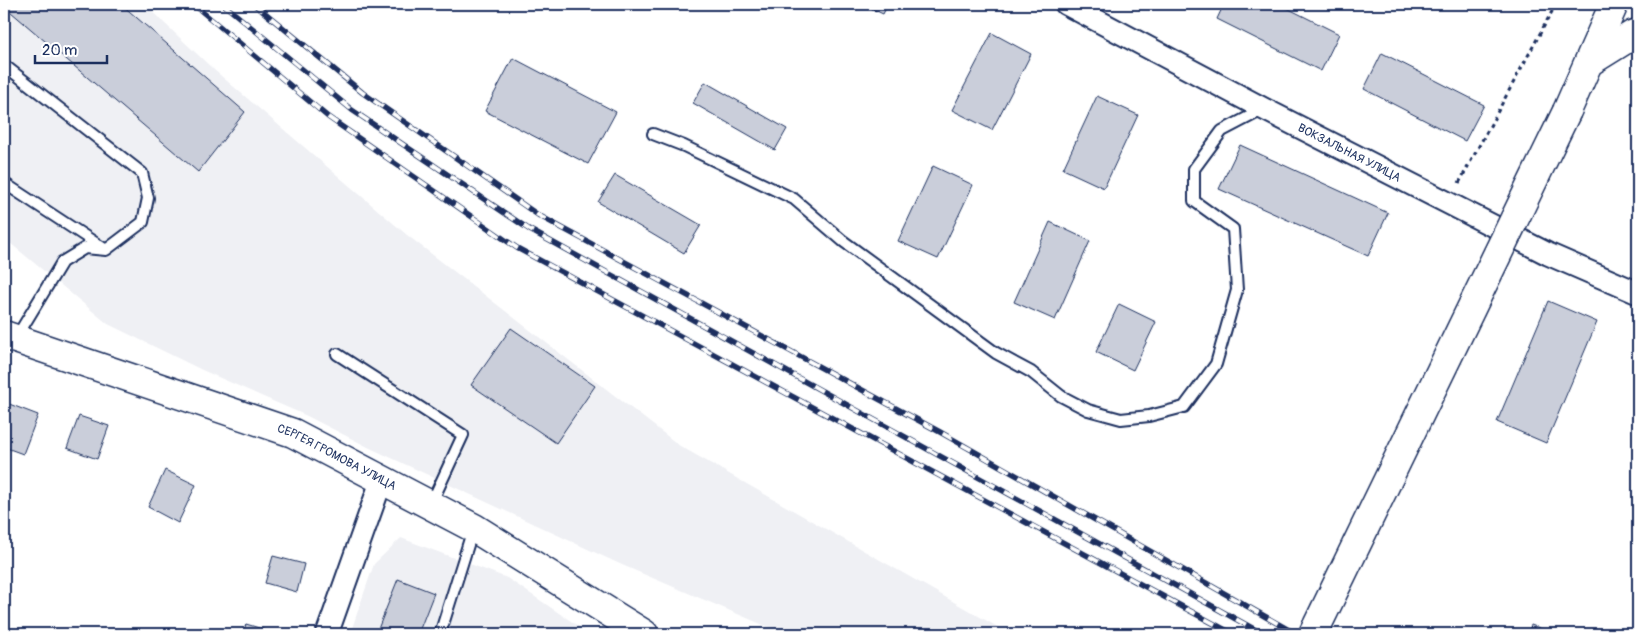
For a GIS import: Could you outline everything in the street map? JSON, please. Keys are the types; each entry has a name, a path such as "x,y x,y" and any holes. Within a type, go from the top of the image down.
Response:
{"main road":[{"path":"1313,634 1566,111 1614,4"},
{"path":"1589,62 1638,33"},
{"name":"СЕРГЕЯ ГРОМОВА УЛИЦА","path":"9,337 293,433 474,528 644,634"}],"street":[{"name":"ВОКЗАЛЬНАЯ УЛИЦА","path":"1066,4 1264,109 1548,254 1638,293"},
{"path":"327,634 382,479"}],"lane":[{"path":"4,64 142,173 148,198 143,222 106,250 85,248 62,262 9,337"},
{"path":"653,134 684,146 794,199 843,241 996,353 1031,372 1061,396 1088,410 1121,419 1149,416 1184,407 1216,364 1236,290 1233,229 1194,201 1194,169 1222,131 1264,109"},
{"path":"4,183 106,250"},
{"path":"337,354 464,435 430,505"},
{"path":"440,634 474,528"}],"path":[{"path":"1448,203 1556,4"}],"shaded area":[{"path":"4,4 144,4 213,69 407,235 680,446 1010,634 785,634 622,565 370,448 307,416 202,370 108,324 4,238"},
{"path":"401,538 507,578 590,634 350,634 374,564"}],"building":[{"path":"4,4 121,4 245,112 198,172 4,6"},
{"path":"862,4 888,4 883,14"},
{"path":"1224,4 1279,4 1339,34 1321,71 1217,19"},
{"path":"992,33 1031,54 992,130 952,110"},
{"path":"1382,53 1484,105 1465,141 1364,89"},
{"path":"513,58 616,112 588,164 485,111"},
{"path":"705,82 787,129 775,150 693,103"},
{"path":"1097,96 1138,115 1104,188 1063,169"},
{"path":"1240,145 1388,213 1368,256 1219,189"},
{"path":"933,166 973,185 938,259 898,241"},
{"path":"615,175 701,225 684,253 598,202"},
{"path":"1050,222 1090,241 1055,320 1014,302"},
{"path":"1548,301 1597,322 1546,443 1497,422"},
{"path":"1119,304 1156,322 1133,370 1096,352"},
{"path":"511,328 595,386 556,443 471,385"},
{"path":"4,402 38,415 23,454 4,447"},
{"path":"79,416 109,426 97,459 67,448"},
{"path":"165,470 196,485 178,523 148,507"},
{"path":"273,556 304,564 297,592 265,583"},
{"path":"398,579 434,593 418,634 376,634"},
{"path":"246,624 279,634 243,634"},
{"path":"1531,625 1556,634 1528,634"}],"railway":[{"path":"193,4 328,117 517,248 1233,634"},
{"path":"223,4 352,110 530,230 1263,634"},
{"path":"254,4 363,93 538,215 940,432 1296,634"}]}
